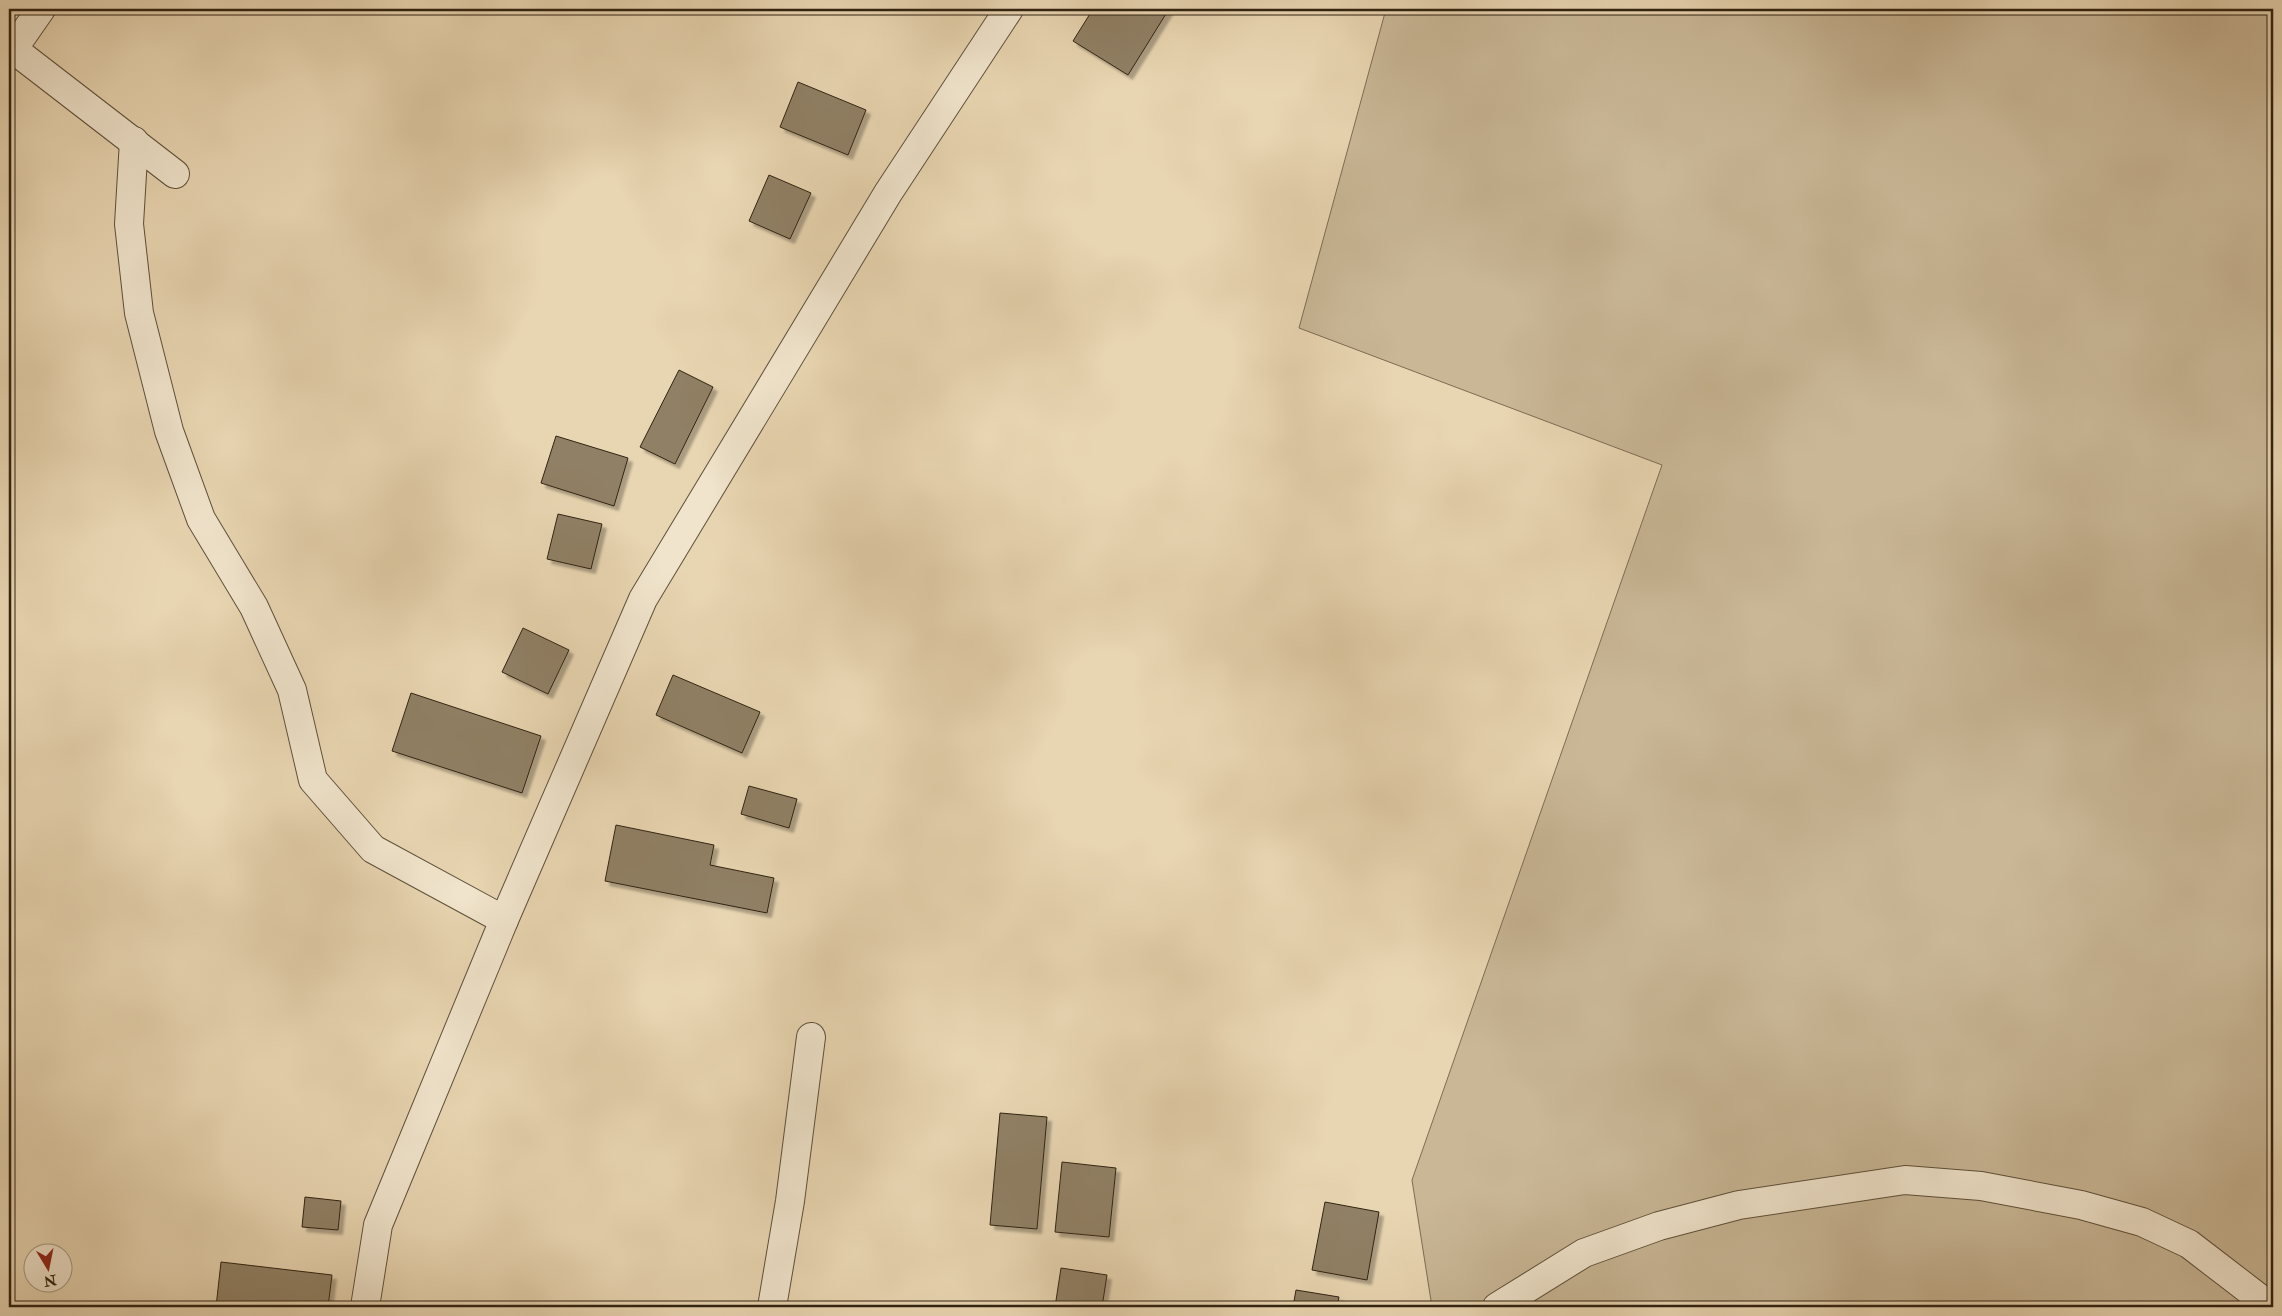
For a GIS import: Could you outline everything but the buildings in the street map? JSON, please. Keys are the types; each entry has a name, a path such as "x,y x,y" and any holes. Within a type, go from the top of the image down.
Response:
{"street":[{"path":"41,9 11,52 134,141 175,174"},
{"path":"365,1307 378,1225 504,920 643,599 888,193 1009,9"},
{"path":"134,141 129,224 139,313 169,431 201,519 254,608 292,690 313,780 373,849 504,920"},
{"path":"772,1307 790,1201 811,1037"},
{"path":"1497,1307 1584,1253 1659,1226 1739,1205 1905,1180 1981,1186 2081,1205 2142,1222 2189,1244 2271,1307"}],"shaded area":[{"path":"1386,9 2273,9 2273,1307 1432,1307 1412,1180 1662,465 1299,328"}]}
